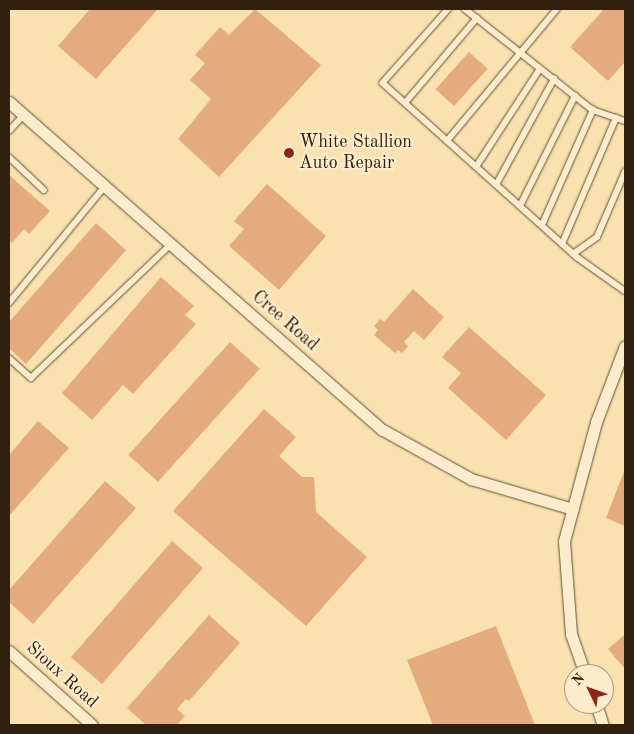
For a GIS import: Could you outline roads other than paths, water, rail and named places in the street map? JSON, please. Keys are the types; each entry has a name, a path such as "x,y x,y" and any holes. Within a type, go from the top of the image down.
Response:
{"street":[{"name":"Cree Road","path":"9,102 382,430 472,479 573,509"},
{"path":"582,664 571,634 564,541 596,422 625,346"},
{"name":"Sioux Road","path":"9,650 92,725"}],"lane":[{"path":"449,9 383,83 573,254 625,292"},
{"path":"465,9 592,110 625,122"},
{"path":"447,141 519,52 557,9"},
{"path":"405,103 477,18"},
{"path":"476,167 540,69"},
{"path":"496,185 554,80"},
{"path":"520,206 575,96"},
{"path":"542,226 592,110"},
{"path":"9,131 24,115"},
{"path":"562,244 616,118"},
{"path":"9,157 44,190"},
{"path":"573,254 598,237 625,172"},
{"path":"9,303 105,186"},
{"path":"9,358 31,378 171,244"}],"place":[{"name":"White Stallion Auto Repair","path":"289,153"}]}
